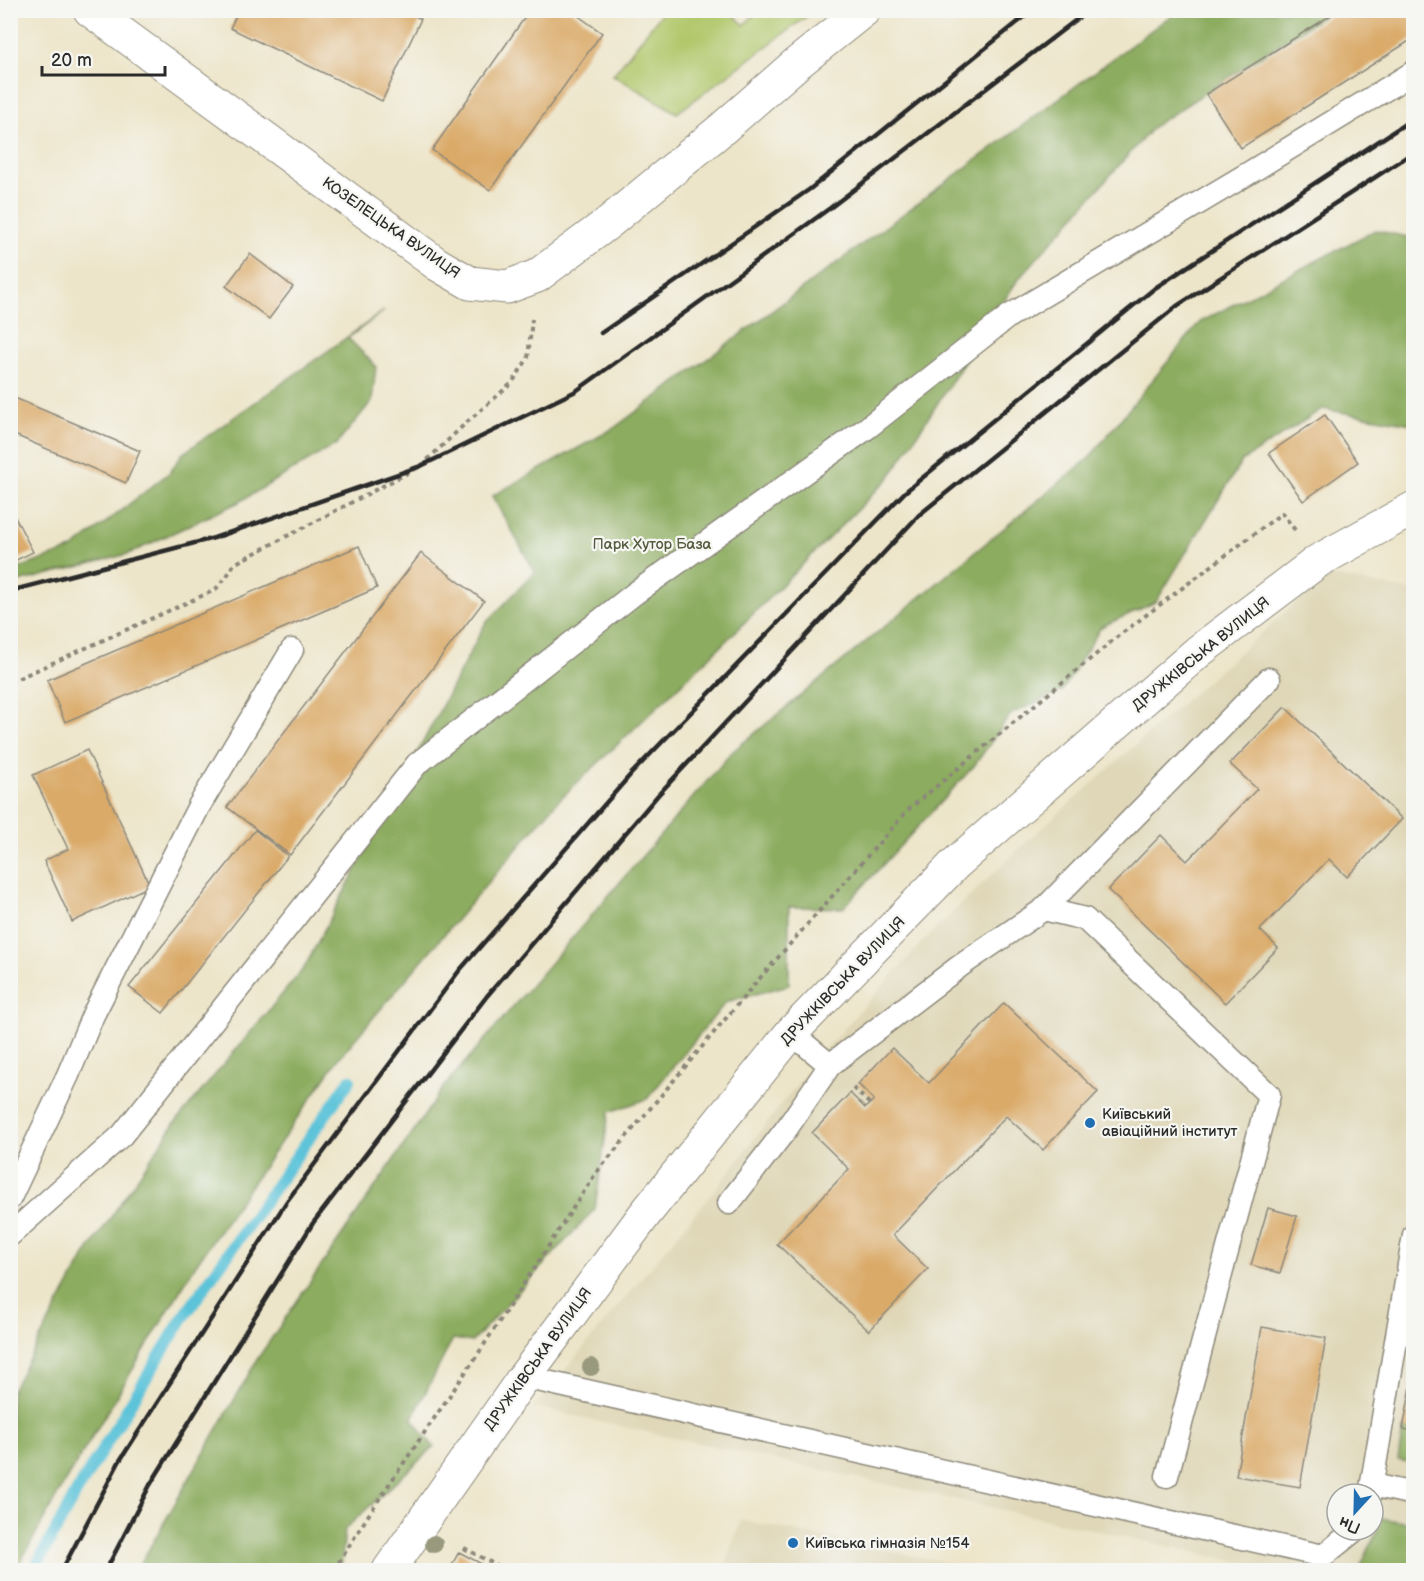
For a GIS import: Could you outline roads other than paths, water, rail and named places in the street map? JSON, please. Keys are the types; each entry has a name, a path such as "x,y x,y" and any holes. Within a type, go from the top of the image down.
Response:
{"street":[{"name":"КОЗЕЛЕЦЬКА ВУЛИЦЯ","path":"90,10 437,264 470,283 507,287 537,276 608,223 795,65 864,10"},
{"name":"ДРУЖКІВСЬКА ВУЛИЦЯ","path":"389,1570 524,1377 645,1214 791,1033 955,864 1199,651 1318,561 1413,508"}],"lane":[{"path":"10,1235 122,1135 417,764 634,594 867,428 1009,316 1413,72"},
{"path":"10,1198 68,1075 93,1015 193,817 292,650"},
{"path":"729,1203 787,1128 830,1065 960,966 1044,909 1269,680"},
{"path":"1044,909 1085,919 1269,1095 1167,1476"},
{"path":"791,1033 830,1065"},
{"path":"1372,1482 1413,1235"},
{"path":"524,1377 1323,1556 1340,1542"},
{"path":"1385,1491 1413,1494"}],"waterway":[{"path":"34,1570 76,1493 181,1321 350,1080"}],"railway":[{"path":"601,333 810,189 1033,10"},
{"path":"10,591 214,538 421,466 576,391 830,208 1089,10"},
{"path":"62,1570 119,1462 287,1201 459,971 632,773 905,492 1155,288 1414,118"},
{"path":"106,1570 150,1485 313,1223 487,996 658,795 919,515 1177,306 1414,152"}],"place":[{"name":"Київський авіаційний інститут","path":"1090,1123"},
{"name":"Київська гімназія №154","path":"793,1543"}],"park label":[{"name":"Парк Хутор База","path":"652,544"}]}
